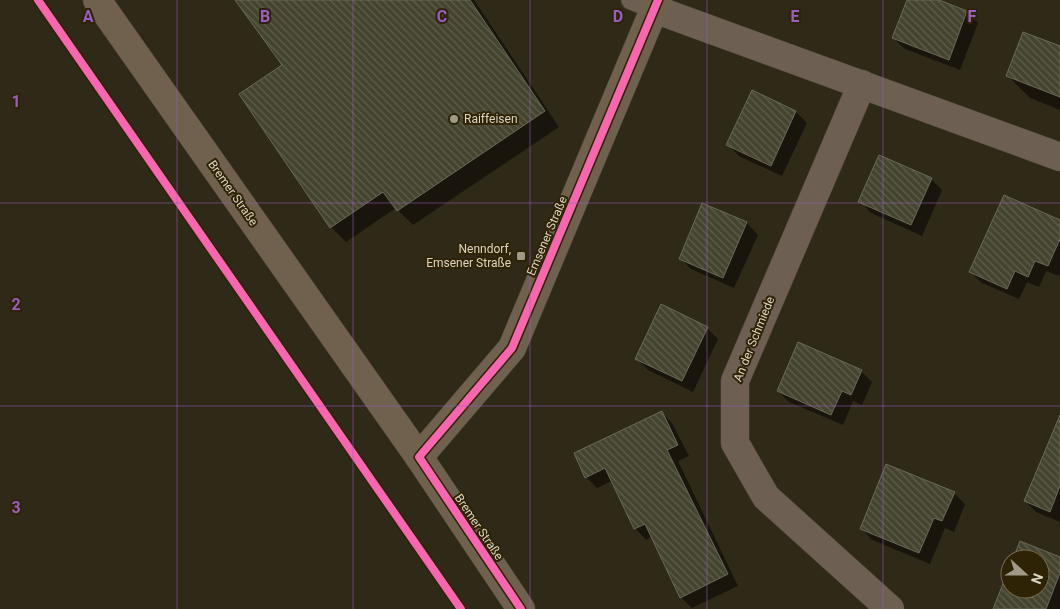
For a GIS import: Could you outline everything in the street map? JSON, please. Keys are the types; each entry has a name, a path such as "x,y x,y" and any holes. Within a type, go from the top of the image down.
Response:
{"main road":[{"name":"Bremer Straße","path":"97,0 419,457 521,609"},
{"name":"Emsener Straße","path":"419,457 512,348 647,3"}],"street":[{"path":"647,3 1060,157"},
{"name":"An der Schmiede","path":"862,84 735,381 735,442 766,497 890,609"}],"building":[{"path":"235,0 470,0 545,111 397,211 383,192 330,228 239,94 282,65"},
{"path":"907,0 939,0 967,11 949,60 892,38"},
{"path":"1023,32 1060,46 1060,97 1006,76"},
{"path":"752,90 796,111 771,166 726,145"},
{"path":"879,155 932,178 911,225 858,202"},
{"path":"1004,195 1060,220 1060,239 1048,266 1035,261 1028,277 1015,271 1007,289 969,272"},
{"path":"702,203 747,222 723,278 679,259"},
{"path":"661,304 708,327 682,381 635,359"},
{"path":"798,342 862,370 851,395 842,391 831,415 777,391"},
{"path":"662,411 678,445 667,450 728,574 680,598 645,524 634,529 605,468 585,478 574,453"},
{"path":"1060,415 1060,486 1050,512 1024,501"},
{"path":"886,464 955,492 942,521 934,518 919,553 860,529"},
{"path":"1020,541 1040,549 1017,549"},
{"path":"1050,553 1060,557 1060,573 1050,599"},
{"path":"1000,591 1000,599 1050,599 1046,609 993,609"}],"cycle path":[{"path":"38,0 461,609"},
{"path":"521,609 419,457 512,348 658,0"}],"place":[{"name":"Raiffeisen","path":"454,119"},
{"name":"Nenndorf, Emsener Straße","path":"521,256"}]}
